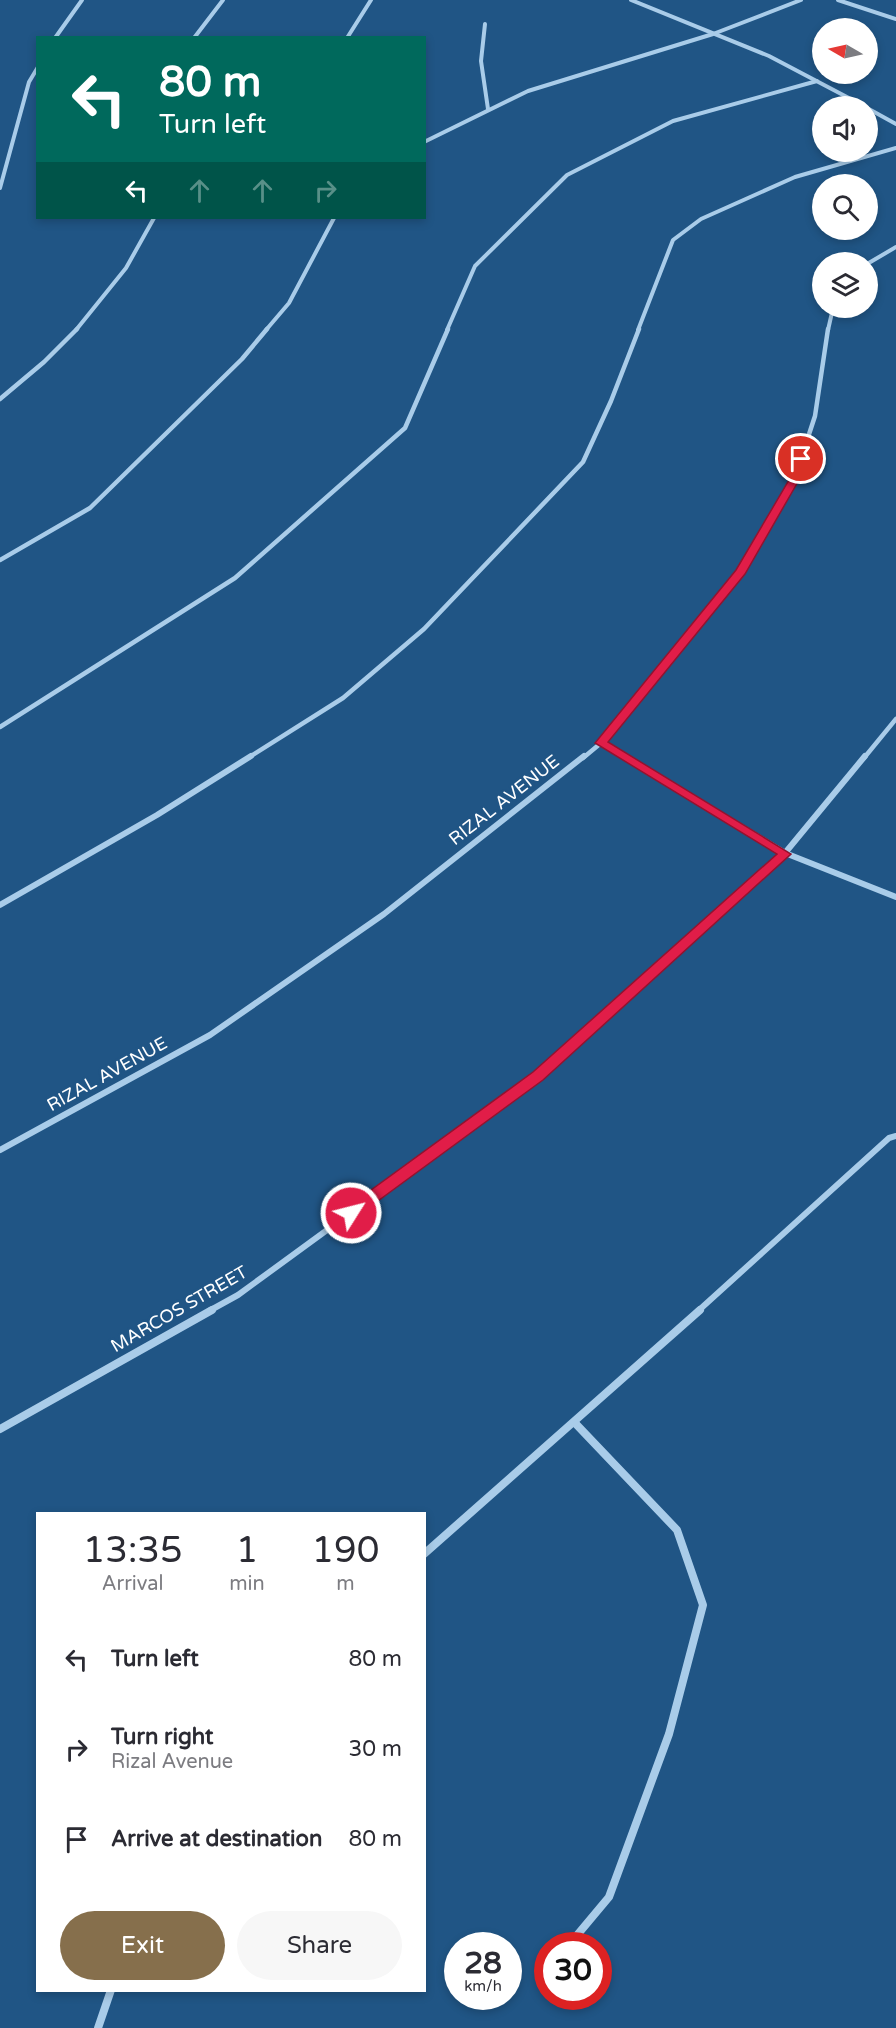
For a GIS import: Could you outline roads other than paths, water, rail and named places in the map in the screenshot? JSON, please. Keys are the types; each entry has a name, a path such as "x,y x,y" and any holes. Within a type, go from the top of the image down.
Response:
{"street":[{"path":"56,36 82,0"},
{"path":"196,36 223,0"},
{"path":"348,36 371,0"},
{"path":"631,0 769,56 812,78"},
{"path":"426,141 528,91 712,34 801,0"},
{"path":"838,0 896,19"},
{"path":"484,24 481,60 488,109"},
{"path":"0,188 29,82 36,70"},
{"path":"0,727 235,578 405,428 475,266 567,175 622,145 674,121 812,82"},
{"path":"823,84 845,96"},
{"path":"878,114 896,124"},
{"path":"0,905 157,815 343,698 424,629 583,462 611,400 673,240 700,219 795,177 896,148"},
{"path":"0,399 95,311 128,266 153,219"},
{"path":"0,560 90,508 242,359 289,303 333,219"},
{"path":"878,258 896,247"},
{"name":"RIZAL AVENUE","path":"0,1150 210,1035 384,914 601,743 741,572 794,480 815,416 824,345 831,318"},
{"name":"MARCOS STREET","path":"0,1429 238,1295 538,1076 785,854 896,719"},
{"path":"601,743 785,854 896,897"},
{"path":"426,1552 575,1423 889,1138 896,1136"},
{"path":"575,1423 676,1530 703,1605 669,1734 609,1897 580,1932"},
{"path":"98,2028 110,1992"}]}
